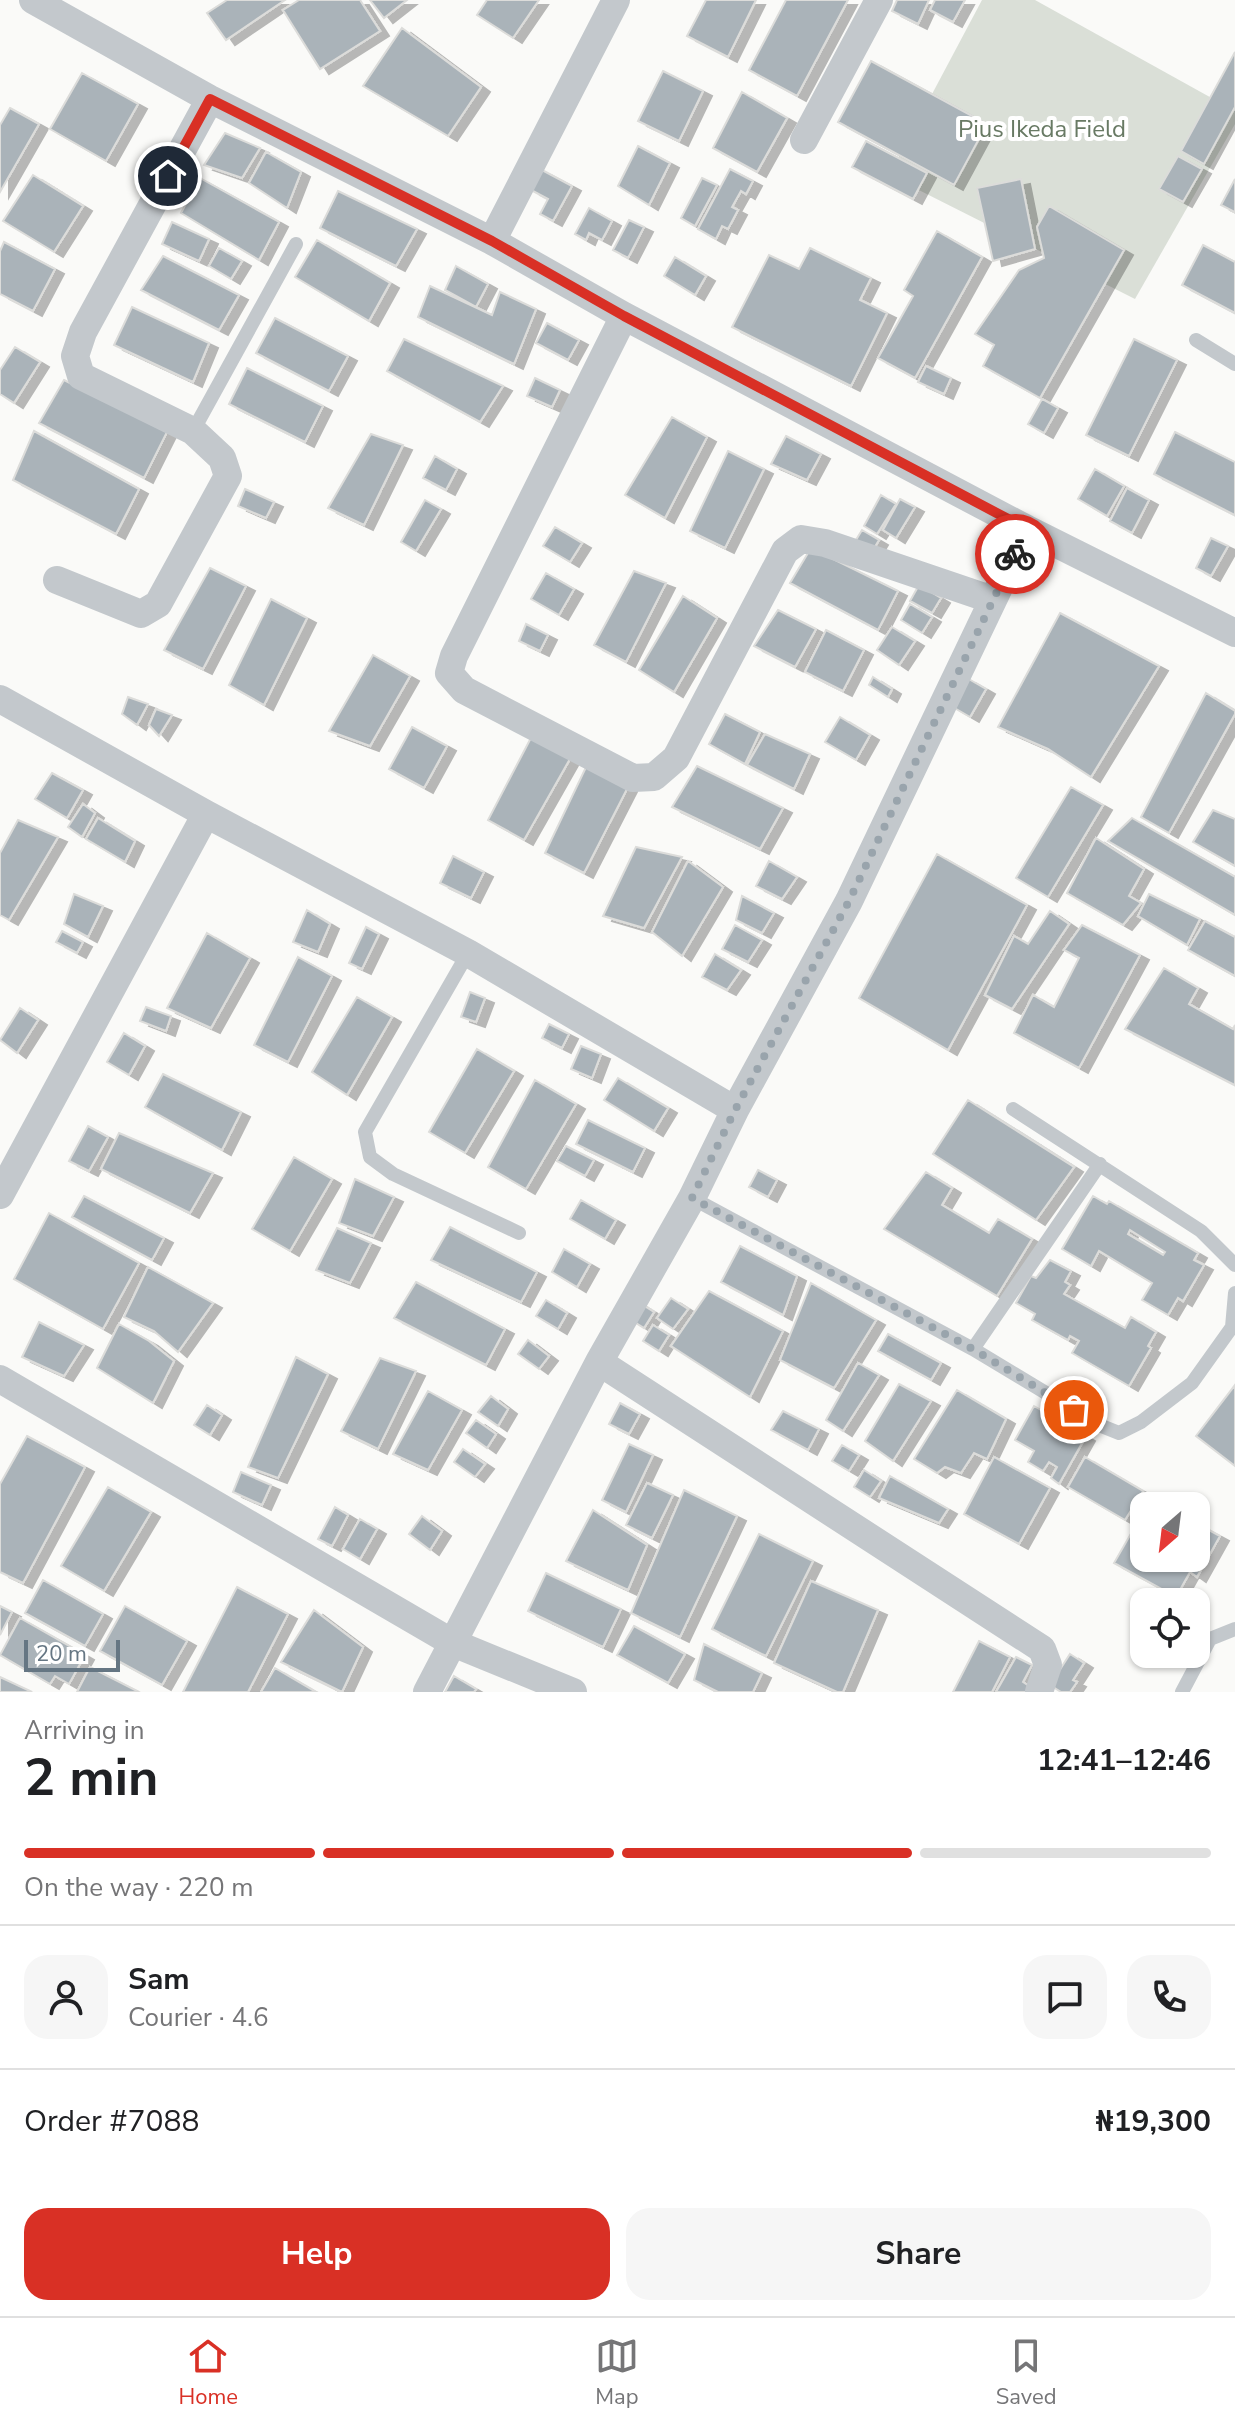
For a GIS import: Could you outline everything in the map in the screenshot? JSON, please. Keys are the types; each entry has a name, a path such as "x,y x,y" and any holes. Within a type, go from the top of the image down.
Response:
{"street":[{"path":"34,0 210,99 492,241 624,316 1027,529 1235,633"},
{"path":"492,241 616,0"},
{"path":"804,140 879,0"},
{"path":"57,580 141,614 158,604 228,476 222,458 193,431 81,376 75,356 83,332 210,99"},
{"path":"624,316 454,656 449,673 464,690 633,778 654,777 676,758 785,551 801,539 825,543 993,600"},
{"path":"427,1692 599,1362 692,1198 735,1110 849,901 1027,529"},
{"path":"0,699 206,814 468,953 735,1110"},
{"path":"0,1195 206,814"},
{"path":"599,1362 1042,1649 1048,1665 1039,1692"},
{"path":"0,1379 453,1643 573,1692"}],"lane":[{"path":"193,431 296,244"},
{"path":"1196,340 1235,364"},
{"path":"468,953 365,1132 370,1157 393,1174 519,1233"},
{"path":"1013,1109 1201,1231 1235,1265"},
{"path":"973,1349 1100,1164"},
{"path":"692,1198 973,1349 1099,1425 1119,1433 1141,1422 1192,1383 1232,1327 1235,1293"},
{"path":"1182,1692 1210,1639 1235,1629"}],"green space":[{"name":"Pius Ikeda Field","path":"982,0 1035,0 1235,111 1235,124 1135,299 889,175"}],"building":[{"path":"227,0 285,0 226,40 207,13"},
{"path":"299,0 360,0 380,31 320,69 283,10"},
{"path":"370,0 407,0 384,18"},
{"path":"487,0 539,0 513,38 477,15"},
{"path":"706,0 756,0 728,57 687,36"},
{"path":"786,0 848,0 797,96 749,70"},
{"path":"897,0 929,0 918,24 892,11"},
{"path":"935,0 965,0 953,22 930,10"},
{"path":"402,28 481,87 448,136 363,86"},
{"path":"1235,52 1235,107 1204,164 1181,151"},
{"path":"871,61 987,124 954,185 838,122"},
{"path":"663,71 703,91 679,141 638,121"},
{"path":"82,73 138,104 106,161 50,129"},
{"path":"742,92 787,118 757,172 713,148"},
{"path":"10,108 39,124 0,192 0,125"},
{"path":"225,133 260,148 242,178 204,165"},
{"path":"866,141 927,173 913,199 852,167"},
{"path":"638,146 670,163 649,205 618,186"},
{"path":"266,152 301,172 287,208 249,183"},
{"path":"1178,156 1202,169 1183,202 1159,189"},
{"path":"730,169 753,181 746,194 741,191 732,207 738,210 728,229 722,226 716,239 698,229"},
{"path":"542,170 572,186 553,221 540,214 548,199 531,190"},
{"path":"33,175 83,206 54,252 3,221"},
{"path":"200,178 279,222 259,260 181,213"},
{"path":"702,178 717,185 695,226 681,218"},
{"path":"1021,179 1035,249 993,261 977,188"},
{"path":"1235,179 1235,212 1221,205"},
{"path":"338,191 417,229 396,266 320,228"},
{"path":"1049,206 1124,250 1040,398 983,366 994,345 975,334 1019,270 1044,258 1037,227"},
{"path":"589,208 612,221 602,240 589,233 586,240 575,234"},
{"path":"629,220 644,227 628,258 613,250"},
{"path":"172,222 209,239 199,261 162,244"},
{"path":"937,231 982,257 915,378 878,358 913,296 904,290"},
{"path":"317,240 390,283 369,321 295,277"},
{"path":"4,242 55,269 33,311 0,294 0,251"},
{"path":"1203,245 1235,262 1235,313 1182,285"},
{"path":"219,248 242,261 231,279 209,266"},
{"path":"810,248 871,278 860,300 887,313 851,386 732,327 769,255 799,269"},
{"path":"163,256 239,295 219,330 141,290"},
{"path":"675,257 706,276 695,295 664,276"},
{"path":"456,266 488,284 476,307 445,290"},
{"path":"430,286 492,315 500,292 536,309 514,364 418,317"},
{"path":"132,307 209,343 193,382 114,345"},
{"path":"275,318 348,356 329,391 256,353"},
{"path":"547,323 579,340 568,360 536,343"},
{"path":"404,339 503,386 480,422 387,371"},
{"path":"1134,339 1177,360 1129,456 1086,435"},
{"path":"15,347 40,362 14,403 0,394 0,370"},
{"path":"926,366 951,378 944,394 918,382"},
{"path":"247,368 323,406 305,442 229,404"},
{"path":"535,378 560,390 552,407 527,396"},
{"path":"64,380 167,432 144,478 39,423"},
{"path":"1042,399 1058,408 1044,433 1028,424"},
{"path":"672,417 707,437 665,518 625,495"},
{"path":"34,431 139,489 116,534 13,480"},
{"path":"1175,432 1235,462 1235,515 1154,474"},
{"path":"371,434 403,445 364,525 328,508"},
{"path":"786,436 821,454 807,480 771,464"},
{"path":"728,451 764,469 725,548 690,531"},
{"path":"435,456 457,469 446,490 423,478"},
{"path":"1095,469 1124,486 1107,516 1078,499"},
{"path":"1127,488 1149,500 1132,533 1110,521"},
{"path":"245,489 274,502 266,518 238,506"},
{"path":"881,495 896,504 877,534 864,526"},
{"path":"900,499 915,507 896,538 883,530"},
{"path":"425,500 441,509 416,551 401,542"},
{"path":"555,527 582,543 570,562 543,546"},
{"path":"862,530 879,540 873,550 856,540"},
{"path":"1211,538 1228,546 1211,576 1196,568"},
{"path":"811,548 898,591 878,630 790,583"},
{"path":"210,568 246,586 203,669 164,650"},
{"path":"634,571 666,583 626,662 594,645"},
{"path":"546,573 574,589 559,615 531,599"},
{"path":"919,585 941,598 932,613 910,601"},
{"path":"683,596 717,618 674,692 639,670"},
{"path":"271,599 307,618 264,705 229,685"},
{"path":"910,604 932,617 922,633 901,620"},
{"path":"778,610 816,629 795,667 754,646"},
{"path":"1060,613 1159,666 1091,777 1048,749 998,727"},
{"path":"526,624 548,635 540,651 519,641"},
{"path":"892,627 915,641 899,665 877,650"},
{"path":"826,630 864,650 843,691 805,672"},
{"path":"373,655 410,676 370,746 329,731"},
{"path":"873,677 892,689 888,697 869,685"},
{"path":"967,678 986,689 970,717 951,706"},
{"path":"1206,693 1235,711 1235,714 1169,833 1141,817"},
{"path":"128,697 148,704 137,725 122,714"},
{"path":"156,709 172,715 159,736 149,725"},
{"path":"725,714 760,732 745,764 709,744"},
{"path":"840,717 870,735 856,760 825,742"},
{"path":"412,727 447,746 424,788 389,769"},
{"path":"533,734 571,757 524,840 488,820"},
{"path":"765,734 810,754 794,789 747,765"},
{"path":"588,763 628,787 584,873 545,853"},
{"path":"697,766 783,808 760,849 672,807"},
{"path":"52,773 83,790 67,818 35,799"},
{"path":"1071,787 1103,805 1048,897 1016,878"},
{"path":"83,804 95,813 82,837 68,827"},
{"path":"1213,810 1235,819 1235,866 1193,842"},
{"path":"98,818 135,841 125,862 86,839"},
{"path":"1132,818 1235,877 1235,915 1108,841"},
{"path":"18,820 58,837 9,920 0,915 0,853"},
{"path":"1096,838 1144,869 1129,896 1141,903 1123,925 1067,893"},
{"path":"636,847 682,857 644,928 603,916"},
{"path":"937,854 1027,905 948,1050 859,998"},
{"path":"453,856 484,872 471,898 440,883"},
{"path":"688,861 723,887 682,956 652,932"},
{"path":"769,861 797,877 782,899 756,886"},
{"path":"74,894 103,906 88,937 64,924"},
{"path":"1149,894 1200,919 1187,945 1138,916"},
{"path":"742,896 774,913 762,933 736,920"},
{"path":"307,910 330,924 318,952 293,942"},
{"path":"1050,911 1069,924 1012,1009 985,995 1014,936 1028,944"},
{"path":"1205,921 1235,937 1235,976 1188,950"},
{"path":"735,925 762,940 748,962 722,949"},
{"path":"1082,925 1140,955 1079,1068 1014,1033 1033,995 1054,1007 1079,958 1064,950"},
{"path":"366,927 379,934 362,969 349,963"},
{"path":"62,931 83,942 77,953 56,942"},
{"path":"207,933 250,958 211,1028 167,1008"},
{"path":"715,954 741,970 727,990 702,977"},
{"path":"298,957 332,976 288,1062 254,1045"},
{"path":"1164,968 1198,988 1189,1004 1233,1029 1235,1025 1235,1085 1125,1029"},
{"path":"470,992 485,998 476,1022 461,1017"},
{"path":"357,997 392,1017 347,1095 312,1072"},
{"path":"146,1007 171,1016 166,1031 140,1021"},
{"path":"20,1008 38,1020 17,1053 0,1040"},
{"path":"549,1024 569,1034 562,1048 542,1038"},
{"path":"124,1033 145,1046 129,1075 107,1062"},
{"path":"581,1046 601,1054 592,1078 571,1069"},
{"path":"477,1049 514,1071 465,1153 429,1132"},
{"path":"163,1074 241,1112 222,1150 145,1107"},
{"path":"618,1078 668,1108 654,1131 604,1100"},
{"path":"535,1080 576,1104 526,1189 488,1167"},
{"path":"968,1100 1074,1167 1036,1220 933,1154"},
{"path":"588,1120 645,1148 633,1172 576,1144"},
{"path":"88,1126 108,1137 89,1171 69,1161"},
{"path":"119,1133 213,1173 190,1213 101,1169"},
{"path":"566,1146 594,1160 585,1176 557,1161"},
{"path":"294,1157 332,1179 290,1251 252,1229"},
{"path":"758,1170 777,1180 768,1197 749,1187"},
{"path":"926,1172 952,1188 942,1205 989,1233 998,1219 1032,1239 997,1296 884,1229"},
{"path":"355,1179 394,1197 373,1236 339,1223"},
{"path":"84,1196 164,1238 152,1260 72,1217"},
{"path":"1093,1196 1107,1204 1109,1201 1198,1253 1194,1260 1204,1265 1183,1301 1178,1298 1168,1315 1142,1300 1152,1283 1099,1251 1091,1266 1062,1249","holes":["1130,1230 1165,1252 1163,1255 1128,1234"]},
{"path":"581,1200 616,1220 605,1239 570,1219"},
{"path":"49,1213 139,1263 103,1329 14,1279"},
{"path":"450,1227 537,1272 521,1302 431,1260"},
{"path":"337,1228 371,1243 350,1283 316,1270"},
{"path":"740,1246 797,1276 783,1315 721,1282"},
{"path":"564,1249 590,1264 577,1287 552,1272"},
{"path":"1050,1260 1071,1271 1065,1282 1070,1285 1064,1294 1125,1328 1131,1317 1156,1332 1148,1346 1151,1348 1129,1386 1072,1353 1079,1341 1070,1336 1068,1340 1032,1320 1035,1314 1016,1303 1031,1276 1036,1278"},
{"path":"148,1267 213,1303 178,1352 154,1331 124,1317"},
{"path":"416,1282 505,1329 486,1365 394,1318"},
{"path":"811,1283 876,1320 834,1388 780,1360"},
{"path":"709,1291 783,1331 750,1397 671,1346"},
{"path":"671,1298 688,1309 673,1329 657,1318"},
{"path":"546,1300 567,1313 558,1329 536,1316"},
{"path":"638,1302 654,1312 644,1328 628,1318"},
{"path":"39,1322 84,1345 64,1376 22,1357"},
{"path":"119,1324 149,1341 174,1361 153,1403 97,1368"},
{"path":"653,1325 669,1335 659,1351 643,1341"},
{"path":"888,1334 941,1363 931,1380 878,1351"},
{"path":"528,1340 549,1356 539,1369 518,1354"},
{"path":"296,1357 328,1374 278,1478 248,1467"},
{"path":"380,1358 416,1371 378,1449 341,1431"},
{"path":"858,1363 879,1375 843,1431 826,1420"},
{"path":"899,1384 931,1401 893,1461 865,1441"},
{"path":"1235,1385 1235,1466 1196,1436"},
{"path":"957,1390 1006,1419 987,1459 974,1453 961,1473 945,1467 937,1473 914,1459"},
{"path":"428,1391 462,1410 428,1470 393,1454"},
{"path":"491,1396 508,1409 498,1426 478,1412"},
{"path":"620,1403 640,1414 629,1434 609,1424"},
{"path":"207,1405 222,1415 210,1435 194,1425"},
{"path":"1034,1406 1086,1436 1059,1484 1051,1478 1057,1467 1049,1462 1043,1471 1028,1462 1034,1451 1015,1440"},
{"path":"783,1411 819,1429 808,1450 771,1430"},
{"path":"476,1420 496,1434 487,1448 466,1433"},
{"path":"27,1436 85,1467 23,1583 0,1572 0,1484"},
{"path":"629,1444 653,1455 626,1512 602,1500"},
{"path":"842,1445 859,1455 849,1471 832,1461"},
{"path":"463,1449 485,1464 475,1477 454,1462"},
{"path":"994,1457 1050,1488 1019,1544 964,1514"},
{"path":"1085,1457 1143,1491 1130,1492 1130,1512 1125,1520 1068,1487"},
{"path":"864,1470 881,1481 870,1497 854,1487"},
{"path":"241,1472 271,1485 262,1505 233,1492"},
{"path":"890,1476 948,1509 939,1523 879,1498"},
{"path":"647,1483 673,1495 652,1538 626,1525"},
{"path":"108,1487 151,1512 104,1591 61,1566"},
{"path":"684,1490 737,1516 680,1637 631,1613"},
{"path":"335,1507 348,1515 332,1546 318,1539"},
{"path":"593,1510 647,1545 628,1590 566,1561"},
{"path":"422,1516 442,1531 430,1550 409,1534"},
{"path":"360,1519 377,1529 360,1559 343,1549"},
{"path":"1210,1531 1220,1536 1210,1554"},
{"path":"759,1534 813,1561 766,1656 712,1629"},
{"path":"1130,1535 1130,1572 1114,1563"},
{"path":"1130,1572 1190,1572 1181,1588 1160,1588"},
{"path":"546,1573 621,1609 603,1647 528,1611"},
{"path":"43,1580 103,1614 85,1646 25,1613"},
{"path":"811,1581 878,1610 843,1692 774,1663"},
{"path":"237,1587 288,1614 248,1692 183,1692"},
{"path":"0,1606 12,1612 0,1635"},
{"path":"125,1606 187,1641 162,1685 100,1651"},
{"path":"314,1610 363,1647 342,1692 281,1662"},
{"path":"20,1618 85,1655 69,1684 55,1676 50,1684 0,1655"},
{"path":"634,1626 685,1654 668,1683 617,1655"},
{"path":"979,1641 1010,1657 992,1692 953,1692"},
{"path":"704,1644 762,1673 753,1692 718,1692 694,1680"},
{"path":"1070,1654 1084,1663 1073,1680 1077,1682 1070,1692 1061,1692 1050,1685"},
{"path":"1016,1657 1032,1665 1023,1682 1029,1686 1026,1692 996,1692"},
{"path":"90,1667 139,1692 77,1692"},
{"path":"275,1668 316,1692 261,1692"},
{"path":"454,1676 476,1689 474,1692 445,1692"},
{"path":"0,1677 32,1692 0,1692"}],"way so far":[{"path":"1015,554 849,901 735,1110 692,1198 973,1349 1074,1410"}],"route":[{"path":"168,176 210,99 492,241 624,316 1027,529 1015,554"}]}
